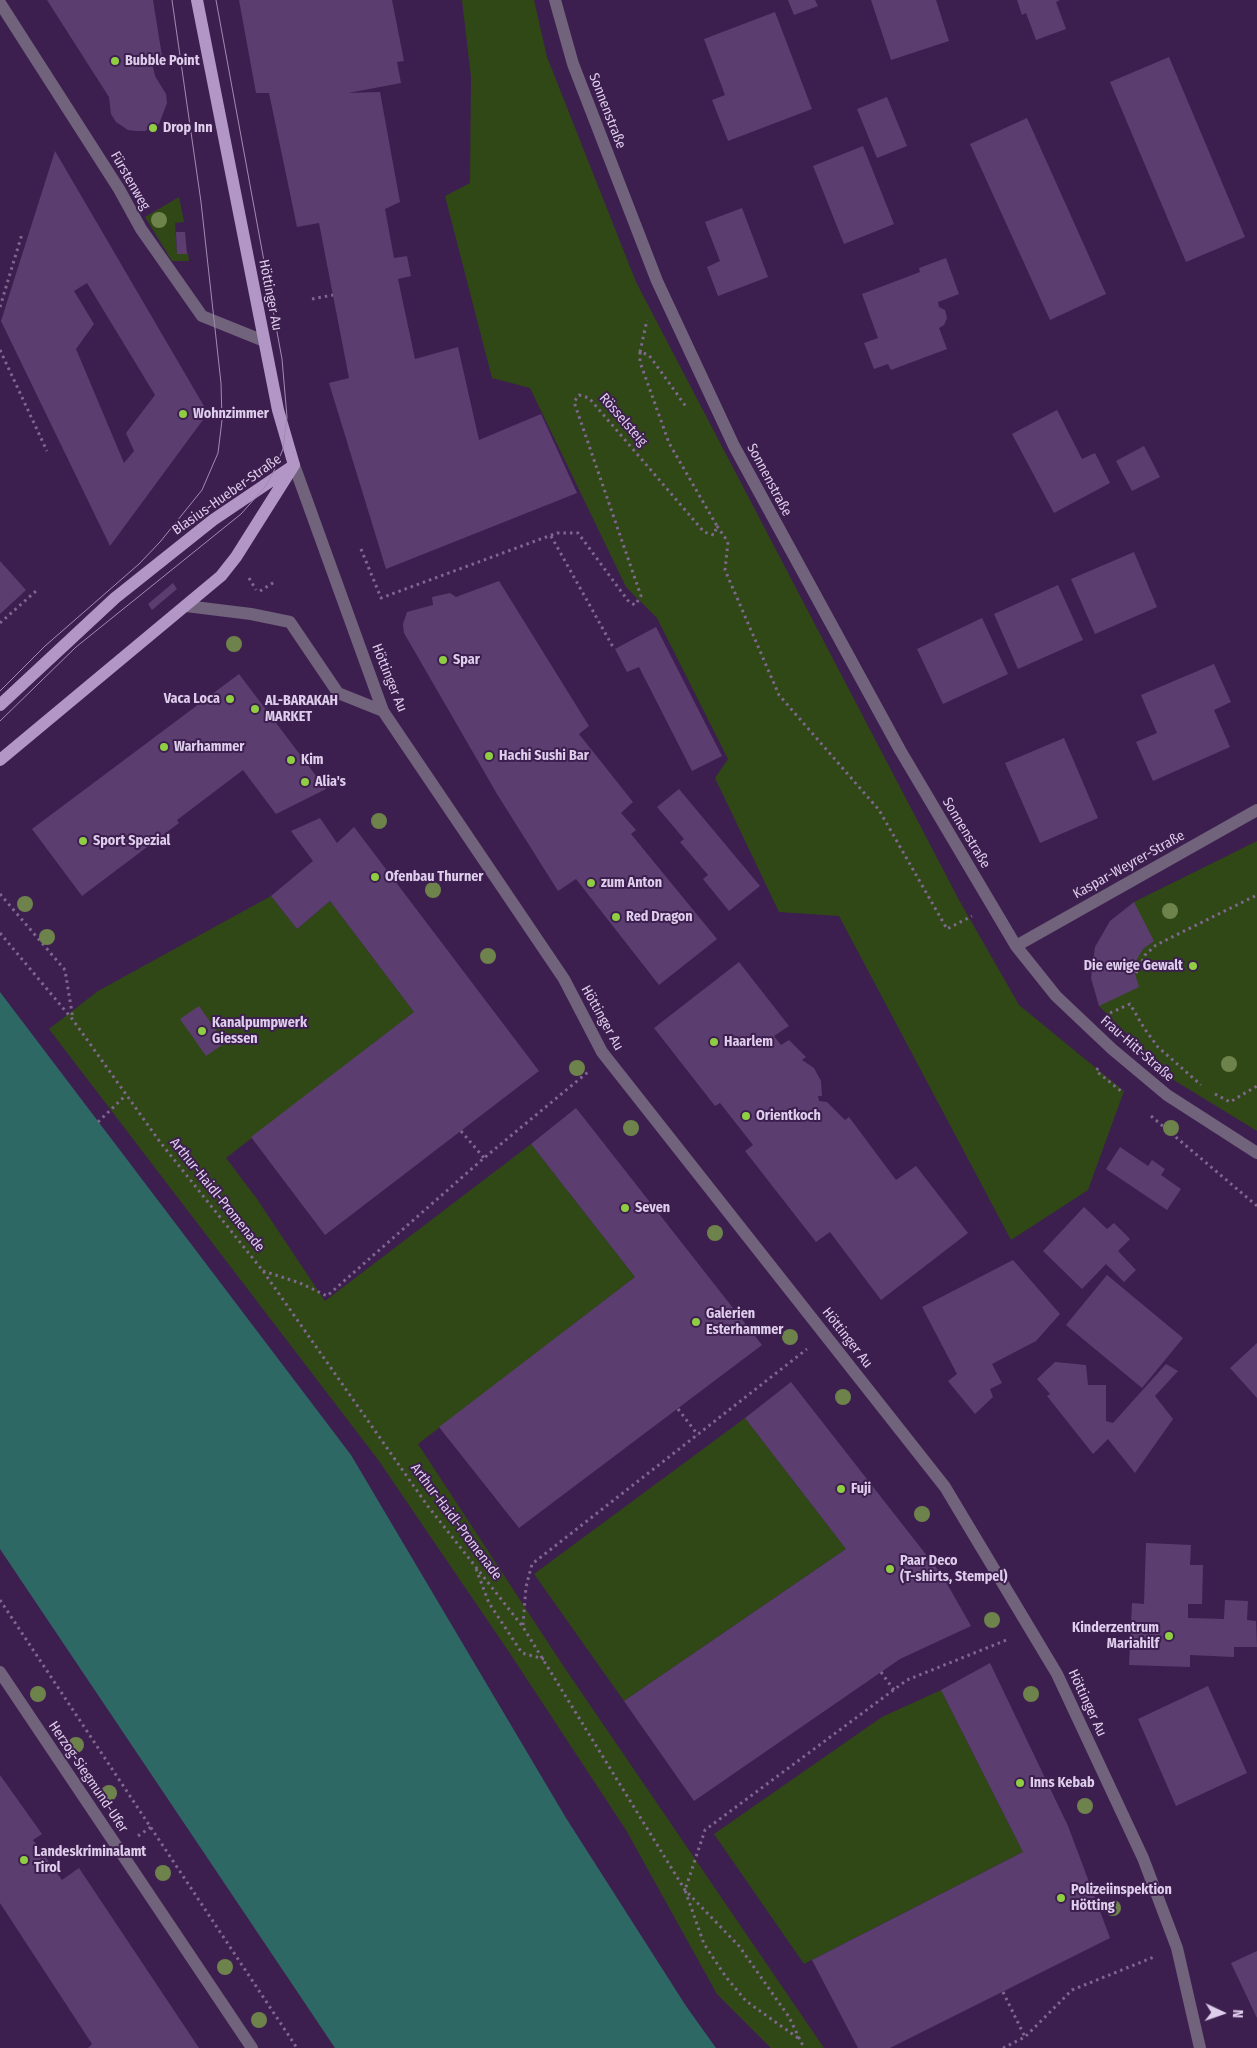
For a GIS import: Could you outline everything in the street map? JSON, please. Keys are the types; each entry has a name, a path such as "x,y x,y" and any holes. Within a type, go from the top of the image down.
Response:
{"main road":[{"name":"Höttinger Au","path":"197,0 278,410 294,465"},
{"name":"Blasius-Hueber-Straße","path":"0,760 221,576 236,557 294,465"},
{"name":"Blasius-Hueber-Straße","path":"0,705 115,598 213,520 294,465"}],"street":[{"name":"Sonnenstraße","path":"555,0 573,64 656,281 734,446 900,750 1016,946"},
{"name":"Fürstenweg","path":"0,3 119,189 141,230 202,316 264,341"},
{"name":"Höttinger Au","path":"294,465 383,711 564,979 606,1057 945,1487 1057,1674 1136,1842 1177,1948 1200,2048"},
{"path":"186,606 251,614 290,622 338,693 383,711"},
{"name":"Kaspar-Weyrer-Straße","path":"1016,946 1257,810"},
{"name":"Frau-Hitt-Straße","path":"1016,946 1056,996 1112,1049 1167,1095 1257,1153"},
{"name":"Herzog-Siegmund-Ufer","path":"0,1672 252,2048"}],"path":[{"path":"0,308 22,234"},
{"path":"312,299 333,295"},
{"path":"0,350 47,452"},
{"name":"Rösselsteig","path":"361,549 381,598 551,536 578,533 629,602 635,605 640,596 574,402 579,395 589,398 704,532 714,535 717,526 669,443 640,362 640,352 649,355 684,405 691,411"},
{"path":"717,526 728,542 725,570 779,695 879,810 947,929 992,906"},
{"path":"551,536 613,647"},
{"path":"0,623 36,591"},
{"path":"0,894 65,970 73,1020"},
{"path":"1136,973 1145,955 1156,945 1257,895"},
{"name":"Arthur-Haidl-Promenade","path":"0,933 73,1020 160,1142 263,1271 427,1505 523,1627 685,1890 739,1946 789,2017 804,2048"},
{"path":"1105,1016 1130,1004 1144,1028 1158,1046 1206,1088"},
{"path":"263,1271 300,1283 327,1296 484,1158 606,1057"},
{"path":"1211,1092 1230,1102 1257,1086"},
{"path":"98,1122 126,1095"},
{"path":"461,1131 484,1158"},
{"path":"1248,1197 1257,1206"},
{"path":"523,1627 526,1587 532,1564 825,1334"},
{"path":"678,1409 698,1435"},
{"path":"475,1566 489,1603 522,1653 544,1659"},
{"path":"0,1600 297,2048"},
{"path":"799,2038 746,2001 726,1977 704,1944 685,1890 705,1830 907,1680 1031,1631"},
{"path":"881,1672 894,1690"},
{"path":"1003,2048 1025,2037 1072,1990 1177,1948"},
{"path":"1002,1992 1025,2037"}],"shaded area":[{"path":"462,0 534,0 547,57 636,282 959,900 1019,1005 1124,1091 1088,1190 1011,1240 839,916 779,912 715,778 728,759 657,618 626,587 530,388 492,378 445,196 470,183 471,77"},
{"path":"179,197 184,222 175,223 177,254 188,253 189,261 172,261 145,217"},
{"path":"1257,841 1257,1131 1172,1079 1099,1006 1134,902"},
{"path":"271,896 297,929 330,901 414,1012 226,1158 257,1199 325,1301 531,1144 635,1277 418,1444 562,1664 824,2048 771,2048 717,1994 626,1830 509,1652 379,1461 49,1029 98,991"},
{"path":"0,992 351,1455 566,1818 686,2006 716,2048 335,2048 0,1549"},
{"path":"745,1418 846,1549 624,1701 534,1574"},
{"path":"941,1690 1023,1852 804,1964 714,1834 882,1717"}],"building":[{"path":"47,0 153,0 162,56 151,58 155,76 166,94 167,103 159,124 145,131 136,131 128,130 116,122 111,114 109,97"},
{"path":"239,0 392,0 404,61 397,62 401,83 348,93 380,92 400,202 385,209 394,258 407,256 411,276 398,279 415,359 458,347 479,440 541,414 577,493 386,569 329,383 349,378 319,223 297,227 269,93 256,93"},
{"path":"788,0 815,0 818,6 794,15"},
{"path":"871,0 936,0 949,41 891,60"},
{"path":"1017,0 1060,0 1056,2 1066,29 1036,40 1026,13 1022,15"},
{"path":"775,12 812,109 728,141 712,100 725,95 704,39"},
{"path":"1169,57 1245,237 1186,262 1110,82"},
{"path":"887,97 907,146 877,158 857,109"},
{"path":"1027,118 1106,294 1050,320 970,144"},
{"path":"863,146 894,224 844,244 813,166"},
{"path":"55,151 208,413 110,546 1,321","holes":["87,283 155,395 126,433 134,451 124,463 76,349 94,324 74,291"]},
{"path":"742,208 768,277 718,296 707,267 720,261 705,222"},
{"path":"176,232 185,232 187,254 177,254"},
{"path":"946,258 959,294 938,302 939,307 945,310 947,318 944,325 939,328 947,349 891,370 888,364 874,369 864,343 878,338 862,294 920,272 919,268"},
{"path":"1057,410 1082,459 1095,453 1110,483 1054,513 1012,434"},
{"path":"1144,446 1160,477 1132,491 1116,461"},
{"path":"1134,552 1157,607 1095,634 1071,579"},
{"path":"0,561 26,590 0,614"},
{"path":"499,581 589,726 579,734 633,802 621,813 636,830 631,834 717,939 659,985 576,879 558,891 497,794 404,633 403,624 407,612 433,605 432,597 450,593 456,597"},
{"path":"173,583 177,589 152,610 148,604"},
{"path":"1058,585 1083,640 1018,669 994,614"},
{"path":"982,618 1008,674 943,704 917,649"},
{"path":"656,627 722,756 692,771 639,667 627,672 615,649"},
{"path":"1214,664 1231,702 1214,710 1230,747 1153,781 1136,742 1157,733 1141,695"},
{"path":"239,674 326,789 276,814 243,770 177,820 179,823 82,896 32,829"},
{"path":"1064,738 1098,818 1040,843 1005,763"},
{"path":"679,789 760,886 729,911 703,879 708,875 680,842 684,839 657,807"},
{"path":"320,818 337,843 354,827 539,1071 325,1235 251,1137 414,1012 330,901 297,929 271,896 313,861 291,831"},
{"path":"1134,902 1154,941 1143,949 1136,961 1135,974 1139,987 1099,1006 1091,978 1095,947 1110,921"},
{"path":"739,962 789,1026 774,1036 781,1045 789,1040 806,1057 802,1060 814,1068 821,1081 822,1096 818,1096 819,1101 827,1102 845,1120 849,1117 896,1180 916,1166 968,1233 881,1300 830,1232 816,1242 745,1151 753,1145 720,1103 715,1106 654,1028"},
{"name":"Kanalpumpwerk Giessen","path":"199,1006 225,1043 206,1056 180,1019"},
{"path":"576,1108 762,1345 519,1528 439,1427 635,1277 531,1144"},
{"path":"1120,1147 1148,1166 1152,1160 1165,1169 1161,1175 1181,1189 1167,1210 1106,1169"},
{"path":"1084,1207 1107,1229 1114,1223 1130,1239 1118,1251 1136,1270 1124,1282 1106,1264 1082,1289 1043,1251"},
{"path":"1013,1260 1060,1314 1036,1341 992,1364 1002,1383 990,1389 993,1397 975,1414 948,1381 957,1374 922,1307"},
{"path":"1107,1275 1183,1338 1142,1388 1066,1325"},
{"path":"1257,1343 1257,1398 1230,1368"},
{"path":"1055,1362 1086,1365 1088,1385 1106,1385 1106,1421 1113,1423 1166,1364 1178,1371 1155,1396 1173,1419 1135,1473 1108,1439 1093,1454 1047,1396 1050,1394 1037,1379"},
{"path":"791,1382 942,1575 971,1626 900,1659 694,1801 624,1701 846,1549 745,1418"},
{"path":"1146,1543 1191,1545 1190,1565 1203,1565 1202,1604 1188,1604 1188,1618 1224,1619 1225,1600 1248,1601 1247,1620 1256,1621 1257,1647 1234,1647 1234,1657 1190,1655 1190,1667 1129,1665 1132,1603 1144,1604"},
{"path":"990,1663 1068,1826 1110,1938 890,2048 858,2048 812,1960 1023,1852 941,1690"},
{"path":"1208,1686 1247,1773 1176,1806 1138,1719"},
{"path":"0,1775 42,1834 33,1840 62,1880 79,1868 199,2048 88,2048 92,2044 0,1903"},
{"path":"1257,1951 1257,2018 1231,1963"}],"tram line":[{"path":"0,691 45,646 139,564 160,542 202,490 218,453 222,420 221,383 201,202 172,0"},
{"path":"0,721 76,647 241,514 265,487 283,449 287,417 282,359 216,0"}],"place":[{"name":"Bubble Point","path":"115,61"},
{"name":"Drop Inn","path":"153,128"},
{"name":"Wohnzimmer","path":"183,414"},
{"name":"Spar","path":"443,660"},
{"name":"Vaca Loca","path":"230,699"},
{"name":"AL-BARAKAH MARKET","path":"255,709"},
{"name":"Warhammer","path":"164,747"},
{"name":"Hachi Sushi Bar","path":"489,756"},
{"name":"Kim","path":"291,760"},
{"name":"Alia's","path":"305,782"},
{"name":"Sport Spezial","path":"83,841"},
{"name":"Ofenbau Thurner","path":"375,877"},
{"name":"zum Anton","path":"591,883"},
{"name":"Red Dragon","path":"616,917"},
{"name":"Die ewige Gewalt","path":"1193,966"},
{"name":"Kanalpumpwerk Giessen","path":"202,1031"},
{"name":"Haarlem","path":"714,1042"},
{"name":"Orientkoch","path":"746,1116"},
{"name":"Seven","path":"625,1208"},
{"name":"Galerien Esterhammer","path":"696,1322"},
{"name":"Fuji","path":"841,1489"},
{"name":"Paar Deco (T-shirts, Stempel)","path":"890,1569"},
{"name":"Kinderzentrum Mariahilf","path":"1169,1636"},
{"name":"Inns Kebab","path":"1020,1783"},
{"name":"Landeskriminalamt Tirol","path":"24,1860"},
{"name":"Polizeiinspektion Hötting","path":"1061,1898"}]}
